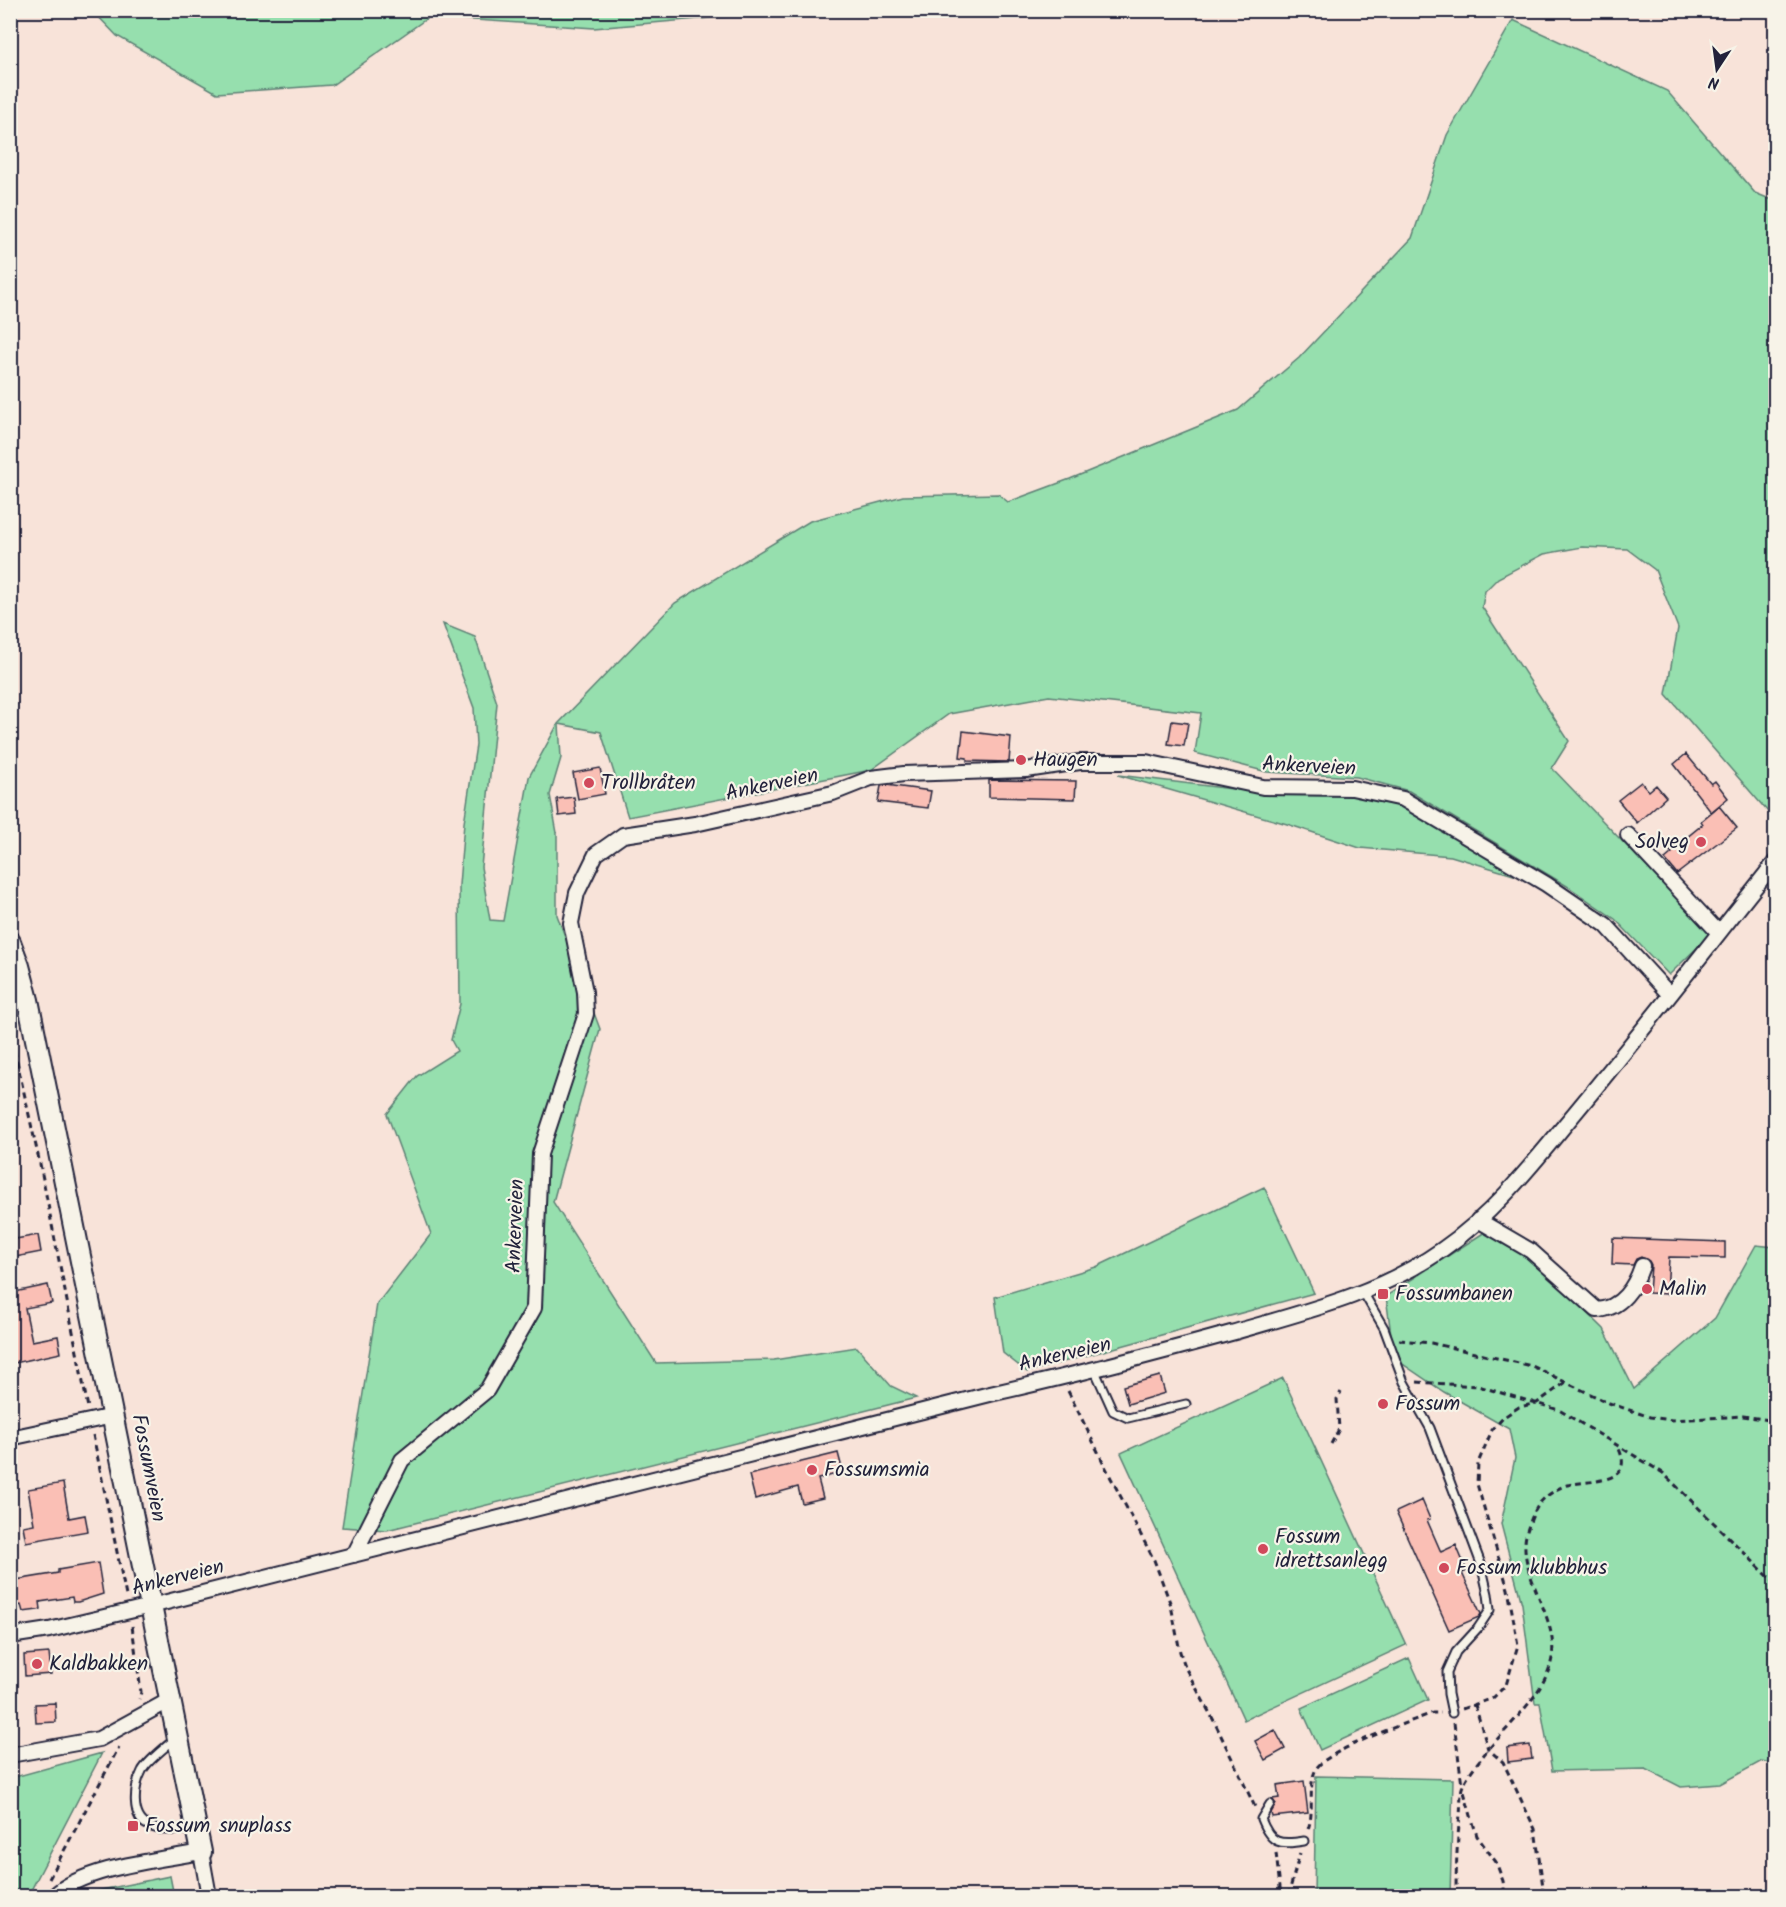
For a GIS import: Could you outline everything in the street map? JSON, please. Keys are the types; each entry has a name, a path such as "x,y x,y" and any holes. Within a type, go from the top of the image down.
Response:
{"street":[{"name":"Ankerveien","path":"354,1555 402,1460 487,1390 534,1308 540,1154 586,1014 585,992 571,923 577,893 596,854 623,835 695,824 833,793 871,778 904,774 1026,770 1080,762 1146,762 1263,787 1352,788 1403,800 1546,884 1606,925 1669,994"},
{"path":"1629,835 1719,933"},
{"name":"Ankerveien","path":"10,1636 49,1630 151,1606 990,1394 1095,1371 1316,1309 1363,1292 1418,1266 1443,1249 1513,1187 1617,1062 1776,861"},
{"name":"Fossumveien","path":"10,942 28,1000 201,1852"},
{"path":"1478,1220 1530,1251 1597,1310 1608,1310 1619,1302 1637,1280 1642,1266"},
{"path":"12,1433 113,1416"},
{"path":"10,1755 99,1739 170,1700"},
{"path":"49,1892 81,1879 125,1866 201,1852 209,1896"}],"lane":[{"path":"1363,1292 1389,1339 1404,1382 1430,1428 1481,1564 1488,1594 1490,1610 1479,1628 1456,1652 1447,1672 1452,1713"},
{"path":"1095,1371 1113,1411 1128,1418 1186,1404"},
{"path":"178,1736 142,1770 134,1798 138,1816 148,1826 178,1830 196,1829"},
{"path":"1270,1804 1261,1819 1273,1840 1285,1844 1304,1841"}],"path":[{"path":"10,1030 40,1164 130,1611 141,1692 132,1722 49,1892"},
{"path":"1389,1339 1431,1343 1532,1366 1610,1403 1650,1418 1672,1420 1743,1416 1776,1421"},
{"path":"1065,1377 1069,1394 1154,1560 1171,1605 1180,1652 1186,1669 1261,1819"},
{"path":"1404,1382 1478,1386 1559,1410 1663,1473 1776,1584"},
{"path":"1288,1896 1311,1823 1312,1785 1316,1769 1323,1761 1370,1736 1433,1713 1452,1713 1493,1698 1506,1685 1518,1645 1508,1589 1477,1484 1478,1463 1492,1430 1498,1423 1519,1407 1537,1402 1566,1382"},
{"path":"1331,1444 1339,1429 1337,1399 1341,1392"},
{"path":"1456,1896 1457,1836 1462,1788 1474,1767 1544,1682 1552,1661 1554,1642 1528,1564 1525,1539 1533,1515 1545,1497 1564,1486 1614,1476 1622,1463 1622,1455 1617,1447"},
{"path":"1474,1705 1488,1749 1503,1762 1535,1829 1543,1887 1542,1896"},
{"path":"1452,1713 1462,1788 1477,1836 1496,1862 1503,1881 1505,1896"},
{"path":"1273,1840 1278,1862 1281,1896"}],"green space":[{"path":"93,11 791,11 594,28 429,17 332,85 217,93 117,36"},
{"path":"1513,20 1667,91 1755,193 1775,201 1775,820 1666,694 1678,628 1655,570 1627,549 1582,547 1544,554 1498,578 1485,591 1482,607 1569,741 1552,768 1711,934 1669,975 1615,919 1567,886 1409,791 1357,777 1267,772 1195,753 1201,713 1049,696 949,714 871,770 628,817 601,732 559,724 561,758 550,795 557,833 557,915 600,1029 553,1202 656,1363 774,1360 857,1347 891,1386 916,1398 387,1530 342,1527 377,1304 431,1234 387,1114 417,1076 457,1051 451,1040 460,1004 459,885 464,823 476,745 474,708 443,624 475,637 497,703 481,867 490,920 503,921 529,777 558,724 675,603 810,521 903,496 998,494 1008,502 1238,410 1299,358 1412,238 1447,135"},
{"path":"1118,775 1265,793 1355,795 1402,807 1530,880 1451,856 1360,848 1287,824"},
{"path":"1264,1187 1314,1293 1027,1372 1003,1353 995,1297 1096,1267"},
{"path":"1485,1232 1533,1259 1604,1329 1634,1389 1715,1318 1756,1245 1775,1247 1775,1764 1762,1761 1720,1784 1681,1787 1646,1769 1552,1771 1540,1703 1535,1703 1522,1604 1501,1524 1515,1458 1509,1429 1444,1392 1394,1358 1386,1296"},
{"name":"Fossum idrettsanlegg","path":"1283,1378 1406,1645 1244,1720 1121,1453"},
{"path":"1409,1658 1428,1700 1320,1750 1301,1708"},
{"path":"102,1753 28,1896 11,1896 11,1778"},
{"path":"1316,1776 1453,1779 1450,1896 1314,1896"},
{"path":"170,1876 174,1896 79,1896 82,1894"}],"building":[{"path":"1172,721 1188,723 1184,746 1168,744"},
{"path":"963,731 1011,737 1009,762 967,761 967,758 960,757"},
{"path":"1686,754 1711,784 1715,781 1728,798 1711,812 1674,764"},
{"name":"Trollbråten","path":"600,768 605,794 578,799 573,773"},
{"path":"989,780 1076,781 1075,799 989,797"},
{"path":"1641,782 1649,791 1656,785 1666,797 1637,823 1618,800"},
{"path":"881,786 931,791 928,808 878,802"},
{"path":"574,797 576,814 559,816 557,799"},
{"name":"Solveg","path":"1719,806 1737,828 1677,874 1665,859 1672,853 1670,851 1703,824 1701,821"},
{"path":"38,1235 41,1252 10,1258 10,1240"},
{"path":"1613,1238 1725,1242 1725,1258 1669,1257 1667,1294 1649,1293 1651,1265 1649,1261 1641,1257 1636,1259 1633,1265 1612,1264"},
{"path":"48,1285 52,1303 25,1308 32,1341 58,1336 61,1353 14,1363 10,1344 10,1293"},
{"path":"1160,1376 1165,1393 1128,1404 1123,1386"},
{"path":"838,1453 843,1472 818,1479 823,1498 802,1503 798,1487 755,1499 749,1475"},
{"path":"63,1483 69,1518 85,1515 88,1531 26,1542 23,1526 34,1524 28,1489"},
{"name":"Fossum klubbhus","path":"1422,1500 1430,1519 1427,1520 1441,1552 1456,1545 1467,1571 1462,1573 1481,1614 1449,1630 1396,1512"},
{"path":"98,1563 103,1594 78,1602 73,1602 72,1597 40,1602 41,1609 38,1610 23,1612 21,1605 10,1607 10,1581"},
{"name":"Kaldbakken","path":"49,1653 51,1674 25,1676 24,1655"},
{"path":"55,1703 56,1722 36,1723 35,1704"},
{"path":"1275,1730 1285,1749 1265,1760 1255,1741"},
{"path":"1530,1745 1532,1759 1508,1762 1507,1748"},
{"path":"1304,1781 1308,1813 1272,1817 1271,1813 1276,1804 1272,1799 1279,1798 1277,1785"}],"place":[{"name":"Haugen","path":"1021,760"},
{"name":"Trollbråten","path":"589,783"},
{"name":"Solveg","path":"1701,842"},
{"name":"Malin","path":"1647,1289"},
{"name":"Fossumbanen","path":"1383,1294"},
{"name":"Fossum","path":"1383,1404"},
{"name":"Fossumsmia","path":"812,1470"},
{"name":"Fossum idrettsanlegg","path":"1263,1549"},
{"name":"Fossum klubbhus","path":"1444,1568"},
{"name":"Kaldbakken","path":"37,1664"},
{"name":"Fossum snuplass","path":"133,1826"}]}
